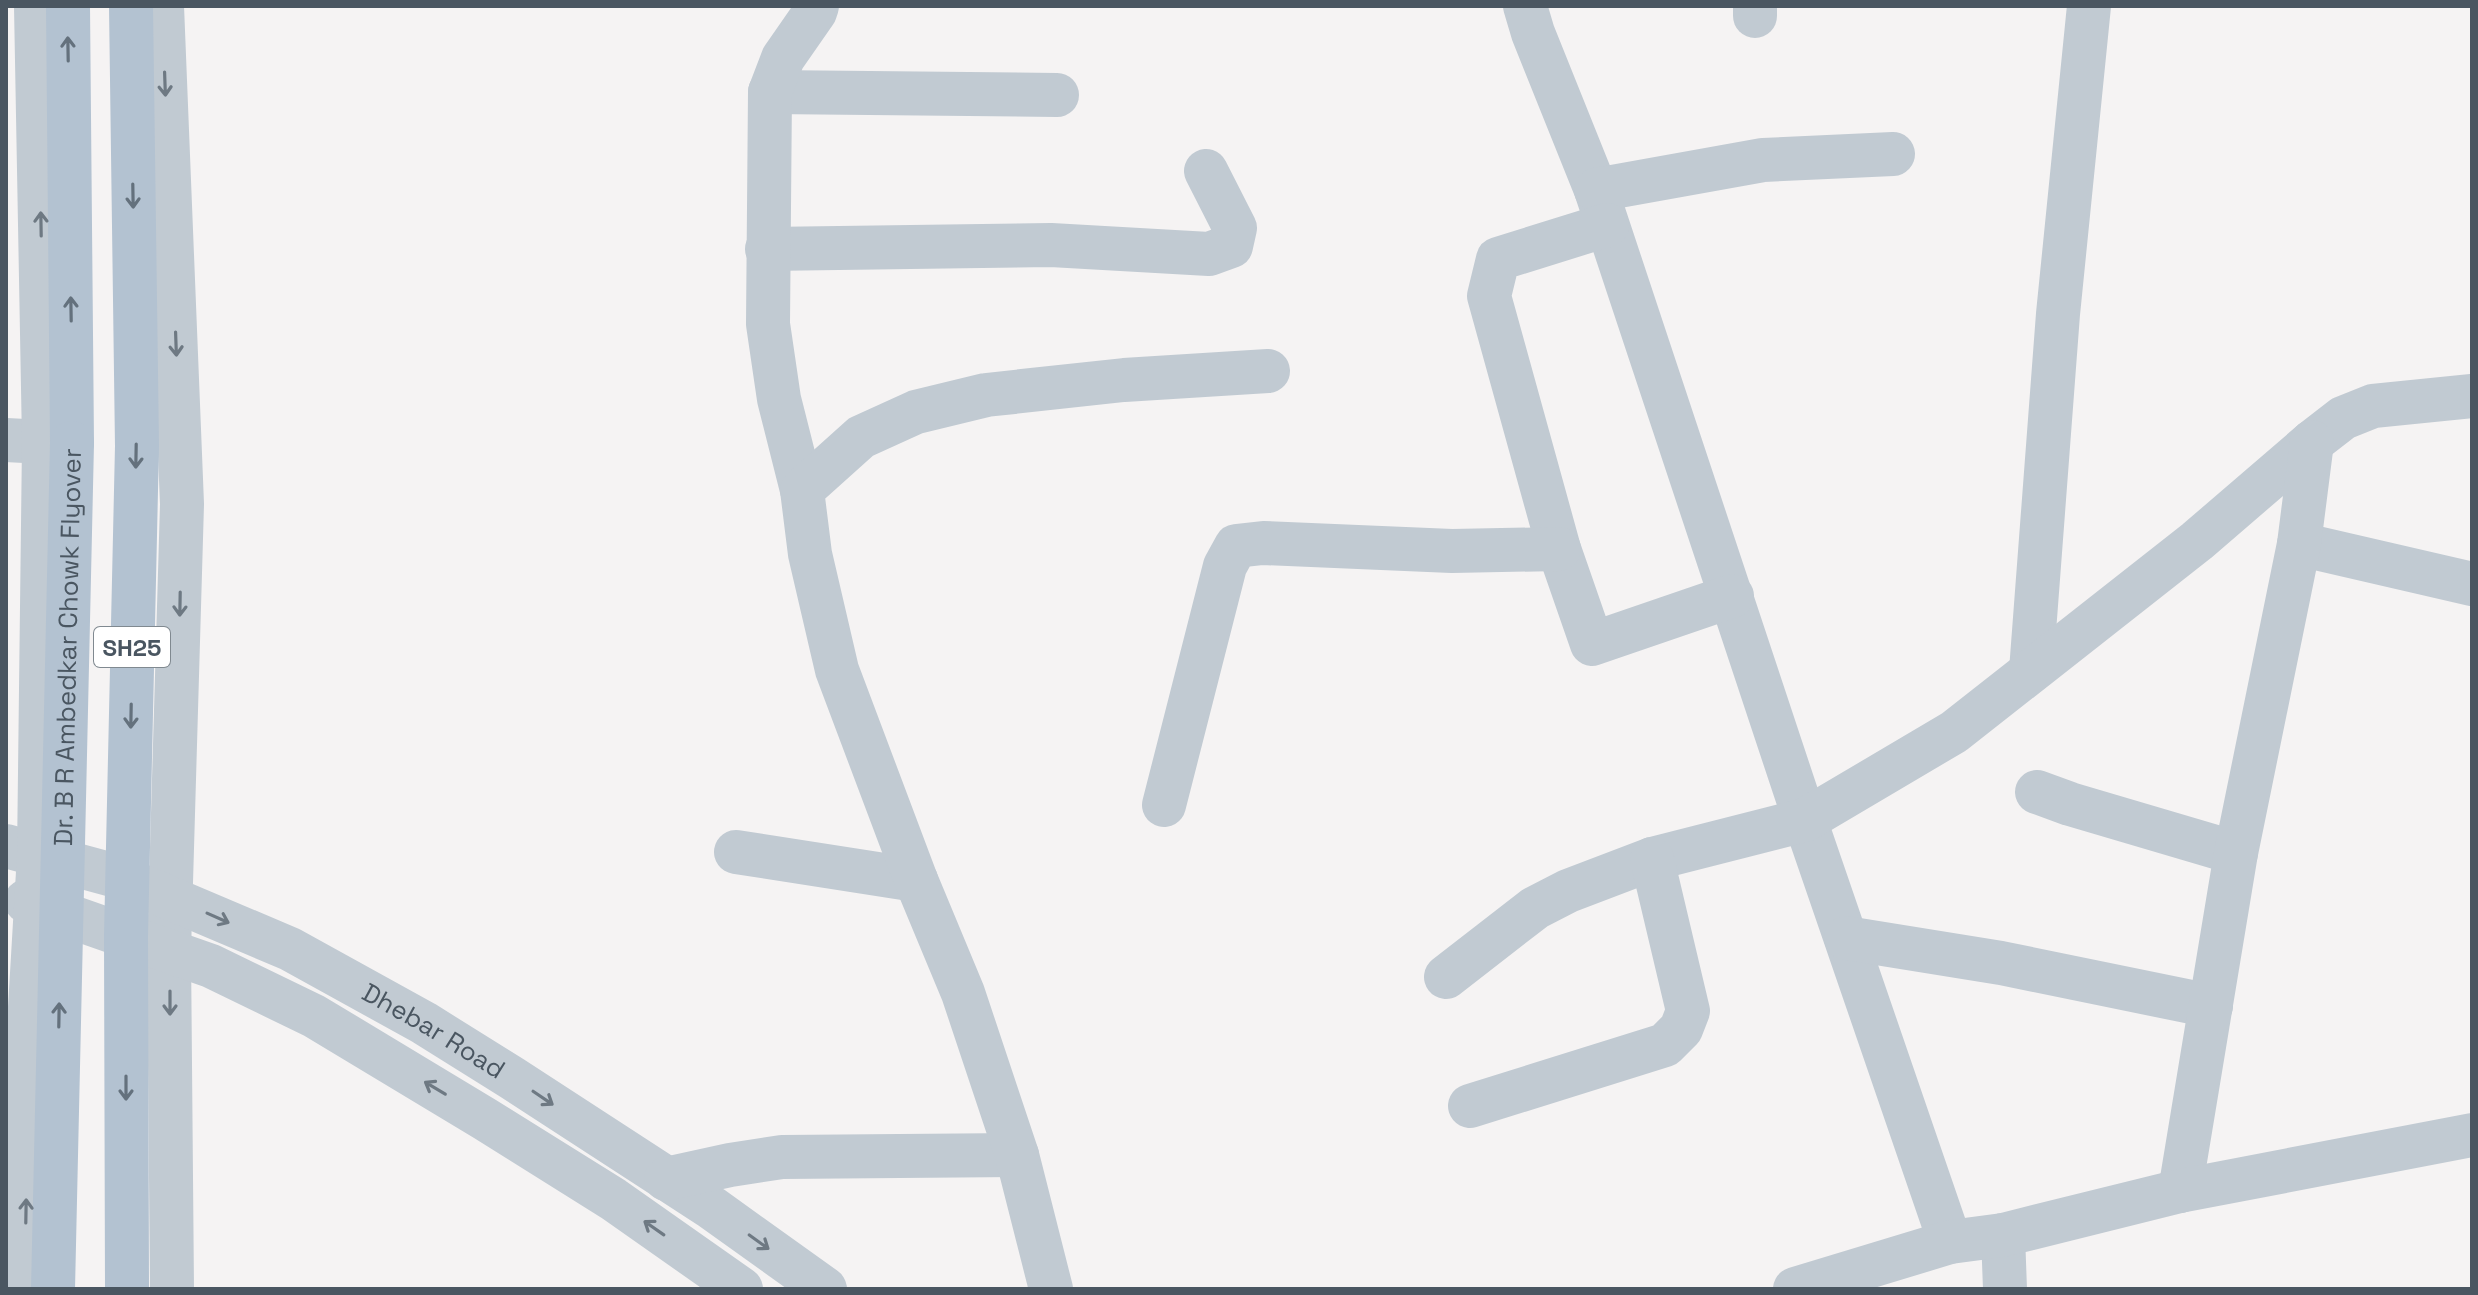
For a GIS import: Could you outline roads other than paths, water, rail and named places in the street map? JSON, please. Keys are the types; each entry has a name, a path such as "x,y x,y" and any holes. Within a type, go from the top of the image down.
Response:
{"main road":[{"name":"Dr. B R Ambedkar Chowk Flyover","path":"53,1289 72,443 68,6"},
{"name":"SH25","path":"127,1289 126,936 137,446 131,6"}],"street":[{"path":"25,1289 28,1041 20,899 25,441 36,6"},
{"path":"162,6 182,504 169,951 172,1289"},
{"path":"817,6 783,58 770,92 768,324 779,399 802,490 810,554 837,670 916,880 963,993 1017,1155 1051,1289"},
{"path":"1525,6 1601,208 1805,820 1950,1242"},
{"path":"2031,671 2058,314 2089,6"},
{"path":"770,92 1057,95"},
{"path":"1732,596 1592,644 1559,549 1489,296 1498,259 1601,208 1763,160 1893,154"},
{"path":"767,249 1051,245 1209,254 1231,246 1235,228 1206,171"},
{"path":"802,490 861,437 916,412 986,395 1124,380 1268,371"},
{"path":"1446,977 1535,908 1568,891 1652,859 1805,820 1954,732 2197,541 2343,418 2373,406 2472,396"},
{"path":"2180,1191 2236,853 2299,544 2312,442"},
{"path":"1164,805 1225,566 1236,546 1263,543 1452,551 1559,549"},
{"path":"2299,544 2472,584"},
{"path":"2037,792 2236,853"},
{"name":"Dhebar Road","path":"22,851 120,877 290,949 424,1023 512,1078 712,1208 825,1289"},
{"path":"736,852 916,880"},
{"path":"1470,1106 1665,1045 1681,1029 1688,1011 1652,859"},
{"name":"Dhebar Road","path":"20,899 211,966 314,1016 613,1199 741,1289"},
{"path":"1846,938 2001,963 2211,1006"},
{"path":"1795,1289 1950,1242 2003,1235 2180,1191 2472,1135"},
{"path":"666,1179 782,1157 1017,1155"},
{"path":"2003,1235 2005,1289"}]}
